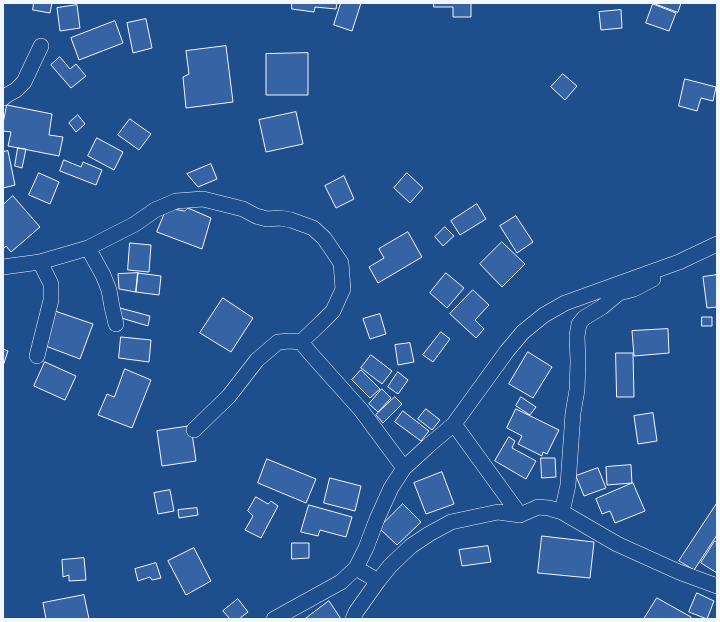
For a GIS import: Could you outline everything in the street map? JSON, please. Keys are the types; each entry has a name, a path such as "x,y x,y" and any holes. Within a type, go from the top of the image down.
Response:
{"street":[{"path":"3,98 16,90 24,82 41,46"},
{"path":"3,267 40,262 88,248 135,224 155,210 176,201 203,199 243,209 261,218 280,218 291,220 313,228 324,238 342,263 343,289 333,311 301,342"},
{"path":"274,619 341,582 356,568 366,548 376,519 385,500 404,468 454,424 507,351 523,332 544,314 565,303 678,262 717,244"},
{"path":"88,248 103,275 109,290 116,324"},
{"path":"698,253 717,253"},
{"path":"37,356 51,300 51,284 40,262"},
{"path":"562,512 568,485 573,413 577,390 577,336 579,324 584,318 602,307 619,293 634,289 656,278 678,262"},
{"path":"565,303 579,324"},
{"path":"194,430 229,396 257,360 278,342 301,342 361,410 404,468"},
{"path":"454,424 520,515"},
{"path":"353,619 356,612 390,566 411,546 429,534 451,522 498,512 520,515 538,506 562,512 617,544 679,572 717,586"},
{"path":"356,568 378,581"}],"building":[{"path":"34,3 52,3 50,13 33,10"},
{"path":"292,3 337,3 336,9 315,7 314,12 292,9"},
{"path":"341,3 361,3 352,31 334,25"},
{"path":"434,3 471,3 471,17 453,17 453,7 434,7"},
{"path":"653,3 681,3 678,12"},
{"path":"653,4 676,13 669,31 646,23"},
{"path":"77,5 80,28 60,31 57,8"},
{"path":"621,10 622,28 601,30 599,12"},
{"path":"146,19 152,48 133,53 127,23"},
{"path":"115,21 123,43 79,60 71,38"},
{"path":"226,46 233,102 186,108 183,77 189,74 186,51"},
{"path":"308,53 308,95 266,95 266,54"},
{"path":"60,57 70,69 76,64 86,76 71,88 51,65"},
{"path":"563,74 577,86 565,100 551,87"},
{"path":"685,79 716,87 713,101 701,98 697,111 679,106"},
{"path":"7,105 52,114 49,135 63,137 59,156 8,146 11,132 3,131"},
{"path":"296,112 303,144 266,152 259,120"},
{"path":"78,115 85,124 76,132 69,123"},
{"path":"130,119 151,134 139,150 118,135"},
{"path":"97,138 123,152 114,170 88,156"},
{"path":"18,148 26,149 22,168 15,166"},
{"path":"8,151 15,185 3,188 3,152"},
{"path":"64,160 81,167 83,162 102,170 96,185 60,171"},
{"path":"211,164 217,179 198,187 187,174"},
{"path":"39,173 59,182 50,204 29,195"},
{"path":"407,173 423,188 410,203 394,188"},
{"path":"344,176 354,199 336,208 325,186"},
{"path":"13,196 40,227 11,252 6,246 3,249 3,205"},
{"path":"477,204 486,219 460,235 451,221"},
{"path":"167,208 185,211 188,208 211,218 202,249 157,232"},
{"path":"516,216 533,242 517,253 500,226"},
{"path":"445,227 454,236 443,246 435,237"},
{"path":"408,232 422,257 378,283 369,267 384,258 379,249"},
{"path":"502,242 525,264 502,287 480,264"},
{"path":"130,243 151,245 149,272 128,270"},
{"path":"138,273 136,292 119,289 118,274"},
{"path":"138,273 161,276 159,295 136,292"},
{"path":"446,273 464,288 447,308 430,293"},
{"path":"717,275 717,307 707,308 703,277"},
{"path":"473,290 489,305 475,320 484,329 476,338 450,314"},
{"path":"223,298 253,318 231,352 200,333"},
{"path":"120,308 150,316 148,326 118,317"},
{"path":"55,311 93,324 80,359 43,345"},
{"path":"380,314 386,334 370,339 363,319"},
{"path":"702,317 712,317 712,326 702,326"},
{"path":"668,329 669,353 634,356 632,331"},
{"path":"441,332 450,339 433,362 423,355"},
{"path":"121,337 151,340 149,362 119,358"},
{"path":"410,343 414,362 398,365 395,345"},
{"path":"3,349 8,351 3,366"},
{"path":"528,352 552,367 533,398 509,384"},
{"path":"616,353 633,353 634,397 617,397"},
{"path":"371,355 392,371 382,384 361,368"},
{"path":"45,362 76,376 65,400 34,386"},
{"path":"125,369 151,380 132,428 98,415 107,394 114,397"},
{"path":"361,370 380,389 370,398 352,380"},
{"path":"398,372 408,380 398,394 388,387"},
{"path":"382,389 391,398 378,412 369,404"},
{"path":"395,397 402,404 383,423 376,415"},
{"path":"521,397 536,407 530,415 516,406"},
{"path":"426,409 440,420 432,430 418,419"},
{"path":"516,409 559,430 547,454 543,452 542,456 518,444 522,436 507,428"},
{"path":"403,411 429,431 421,441 395,422"},
{"path":"653,413 657,441 638,444 634,416"},
{"path":"191,426 196,461 162,466 157,431"},
{"path":"509,437 515,441 512,448 536,461 526,479 495,461"},
{"path":"541,458 555,458 556,477 542,478"},
{"path":"267,459 316,479 306,503 258,483"},
{"path":"631,465 632,483 607,485 606,467"},
{"path":"598,468 606,488 584,496 576,476"},
{"path":"442,472 454,504 426,514 414,483"},
{"path":"330,478 361,486 355,511 324,503"},
{"path":"633,483 645,511 615,523 610,511 602,514 596,499"},
{"path":"170,490 174,511 158,514 154,493"},
{"path":"256,497 268,504 271,501 278,506 261,538 245,530 253,516 248,511"},
{"path":"717,503 717,535 694,570 679,561"},
{"path":"403,504 421,522 397,545 379,528"},
{"path":"309,505 352,517 346,537 320,530 318,536 301,532"},
{"path":"197,508 198,515 179,518 178,510"},
{"path":"542,536 594,542 590,578 538,573"},
{"path":"715,541 717,543 717,573 701,563"},
{"path":"292,543 309,543 309,558 292,559"},
{"path":"488,546 491,562 462,566 459,550"},
{"path":"194,548 211,581 186,595 168,561"},
{"path":"84,558 86,580 69,581 69,575 63,577 62,560"},
{"path":"156,563 161,578 152,580 150,577 138,581 135,569"},
{"path":"697,593 714,601 707,619 689,612"},
{"path":"84,595 89,619 46,619 43,603"},
{"path":"657,598 691,617 691,619 644,619"},
{"path":"238,599 248,612 239,619 230,619 223,611"},
{"path":"329,601 341,619 305,619"}]}
